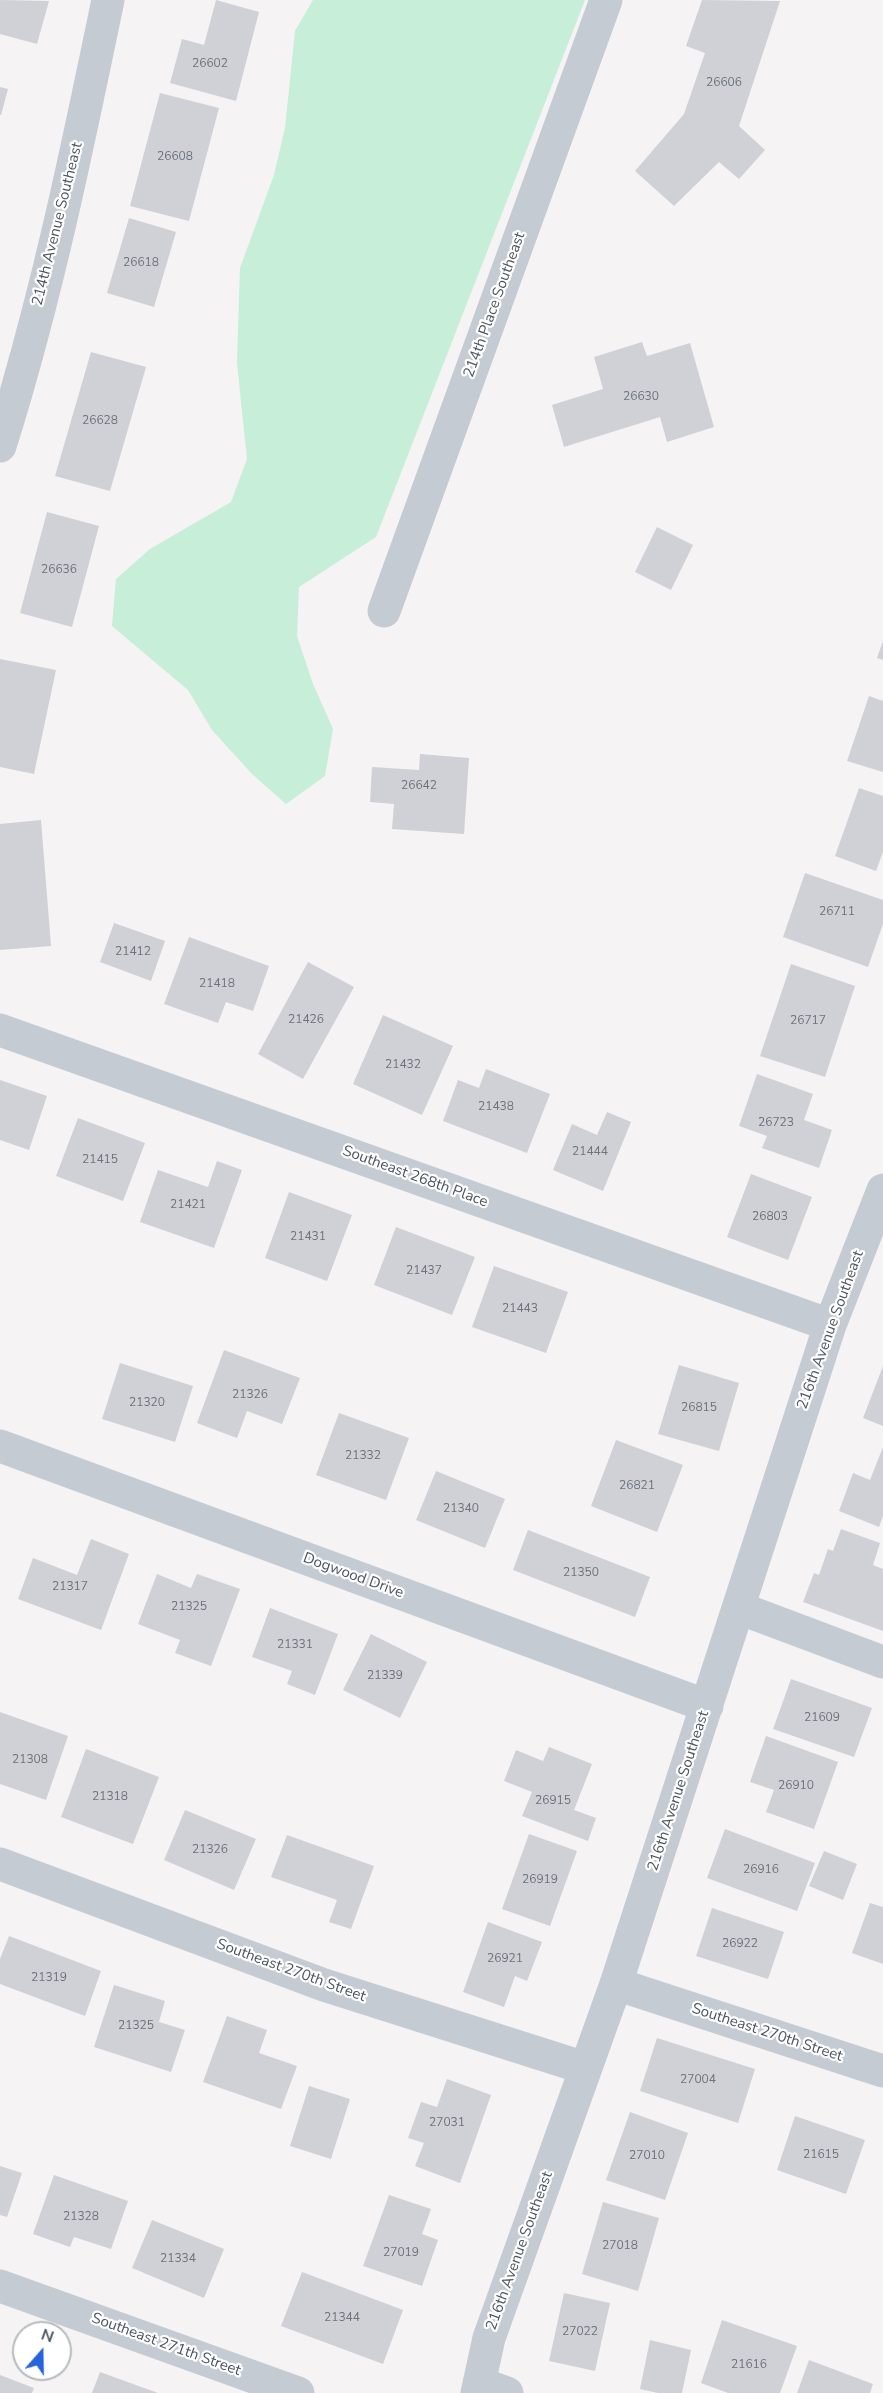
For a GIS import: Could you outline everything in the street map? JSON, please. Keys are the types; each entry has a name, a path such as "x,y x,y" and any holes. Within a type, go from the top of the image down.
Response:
{"street":[{"name":"214th Avenue Southeast","path":"0,446 14,403 72,175 108,0"},
{"name":"214th Place Southeast","path":"384,611 606,0"},
{"name":"Southeast 268th Place","path":"0,1029 830,1325"},
{"name":"216th Avenue Southeast","path":"488,2390 489,2338 616,1984 830,1325 883,1192"},
{"name":"Dogwood Drive","path":"0,1446 707,1706"},
{"path":"739,1608 883,1662"},
{"name":"Southeast 270th Street","path":"0,1864 324,1985 585,2068"},
{"name":"Southeast 270th Street","path":"616,1984 883,2071"},
{"name":"Southeast 271th Street","path":"0,2286 298,2393"}],"green space":[{"path":"313,0 585,0 376,537 299,587 297,636 313,684 333,729 325,776 286,804 252,774 212,730 188,690 112,626 116,579 150,549 231,502 247,459 237,363 240,268 274,175 285,128 295,31"}],"building":[{"path":"0,0 49,1 37,44 0,34"},
{"path":"216,0 259,12 236,101 170,83 182,39 204,45"},
{"path":"702,0 780,1 739,126 765,150 739,179 719,162 674,206 635,171 684,114 705,53 686,46"},
{"path":"0,87 8,89 1,115 0,115"},
{"path":"160,93 219,108 189,221 130,206"},
{"path":"129,218 176,232 154,307 107,293"},
{"path":"642,342 647,356 690,343 714,427 667,442 660,417 564,447 552,405 603,389 594,357"},
{"path":"91,352 146,367 110,491 55,476"},
{"path":"47,512 99,526 72,627 20,613"},
{"path":"657,527 693,545 671,590 635,572"},
{"path":"883,641 883,660 877,658"},
{"path":"0,659 56,670 34,774 0,767"},
{"path":"869,696 883,701 883,772 847,761"},
{"path":"420,754 469,758 464,834 392,829 394,804 370,802 372,767 419,770"},
{"path":"859,788 883,796 883,852 876,871 835,856"},
{"path":"41,820 51,946 0,950 0,824"},
{"path":"805,873 883,900 883,924 868,967 783,937"},
{"path":"114,923 165,941 151,981 100,962"},
{"path":"189,937 269,966 253,1011 226,1002 218,1023 164,1004"},
{"path":"308,962 354,987 303,1079 258,1054"},
{"path":"791,964 855,986 825,1077 760,1056"},
{"path":"383,1015 453,1046 422,1115 353,1084"},
{"path":"486,1069 550,1094 527,1153 443,1121 458,1080 479,1088"},
{"path":"757,1074 813,1094 804,1120 832,1130 819,1168 762,1148 767,1136 739,1126"},
{"path":"0,1080 47,1096 29,1150 0,1140"},
{"path":"607,1112 631,1122 603,1191 553,1170 572,1124 597,1135"},
{"path":"78,1118 145,1143 123,1201 56,1176"},
{"path":"217,1161 242,1170 214,1248 140,1222 158,1170 208,1187"},
{"path":"751,1174 812,1197 788,1260 727,1237"},
{"path":"289,1192 352,1215 327,1281 265,1258"},
{"path":"396,1227 475,1257 452,1315 374,1285"},
{"path":"494,1266 568,1292 546,1353 472,1327"},
{"path":"224,1350 300,1378 282,1424 247,1411 237,1438 197,1423"},
{"path":"120,1363 193,1386 175,1442 102,1419"},
{"path":"679,1365 739,1383 719,1451 658,1434"},
{"path":"883,1366 883,1426 863,1418"},
{"path":"339,1413 409,1438 386,1500 316,1475"},
{"path":"616,1440 683,1465 657,1532 591,1506"},
{"path":"883,1447 883,1516 879,1527 839,1511 853,1473 870,1480"},
{"path":"436,1471 505,1499 485,1548 416,1520"},
{"path":"841,1529 880,1543 873,1565 883,1569 883,1631 803,1602 814,1573 819,1575 828,1549 833,1551"},
{"path":"528,1530 650,1577 635,1617 513,1570"},
{"path":"91,1539 129,1554 101,1630 18,1599 33,1558 77,1575"},
{"path":"157,1574 191,1588 197,1574 240,1589 211,1666 175,1653 180,1640 138,1624"},
{"path":"270,1608 338,1634 315,1695 287,1684 292,1671 252,1657"},
{"path":"371,1634 427,1662 400,1718 343,1690"},
{"path":"791,1679 872,1708 854,1757 773,1729"},
{"path":"0,1712 68,1736 46,1800 0,1784"},
{"path":"766,1736 838,1762 814,1829 766,1812 774,1790 750,1782"},
{"path":"549,1747 592,1764 574,1810 596,1818 588,1841 522,1816 532,1792 504,1781 516,1750 543,1761"},
{"path":"86,1749 159,1777 133,1844 61,1817"},
{"path":"185,1810 256,1839 234,1890 164,1860"},
{"path":"725,1829 815,1863 797,1911 707,1878"},
{"path":"529,1834 577,1851 550,1926 502,1909"},
{"path":"287,1835 374,1866 351,1929 329,1922 337,1900 271,1877"},
{"path":"824,1851 857,1864 843,1900 809,1886"},
{"path":"870,1903 883,1907 883,1964 852,1953"},
{"path":"712,1908 784,1932 768,1979 696,1956"},
{"path":"488,1922 542,1942 527,1981 515,1976 504,2007 463,1992"},
{"path":"9,1936 101,1971 85,2016 0,1984 0,1959"},
{"path":"114,1985 165,2001 159,2022 185,2030 171,2072 94,2047"},
{"path":"227,2016 267,2030 259,2053 297,2066 281,2109 203,2082"},
{"path":"657,2038 755,2069 738,2123 640,2091"},
{"path":"447,2079 491,2095 460,2183 415,2166 424,2143 408,2138 421,2102 437,2107"},
{"path":"309,2086 350,2099 331,2159 290,2146"},
{"path":"630,2112 688,2133 665,2200 606,2180"},
{"path":"795,2116 865,2140 846,2194 777,2170"},
{"path":"0,2166 22,2173 7,2217 0,2215"},
{"path":"54,2175 128,2201 111,2249 74,2237 70,2247 33,2234"},
{"path":"389,2195 431,2209 422,2234 438,2240 422,2286 363,2266"},
{"path":"603,2202 659,2218 638,2291 582,2274"},
{"path":"152,2220 224,2249 204,2298 132,2268"},
{"path":"302,2272 403,2310 383,2364 281,2326"},
{"path":"564,2293 610,2303 595,2371 549,2361"},
{"path":"722,2320 797,2346 780,2393 728,2393 701,2383"},
{"path":"650,2340 691,2350 682,2393 658,2393 640,2389"},
{"path":"809,2360 873,2384 870,2393 797,2393"},
{"path":"100,2372 158,2393 92,2393"},
{"path":"0,2375 34,2388 32,2393 0,2393"}]}
